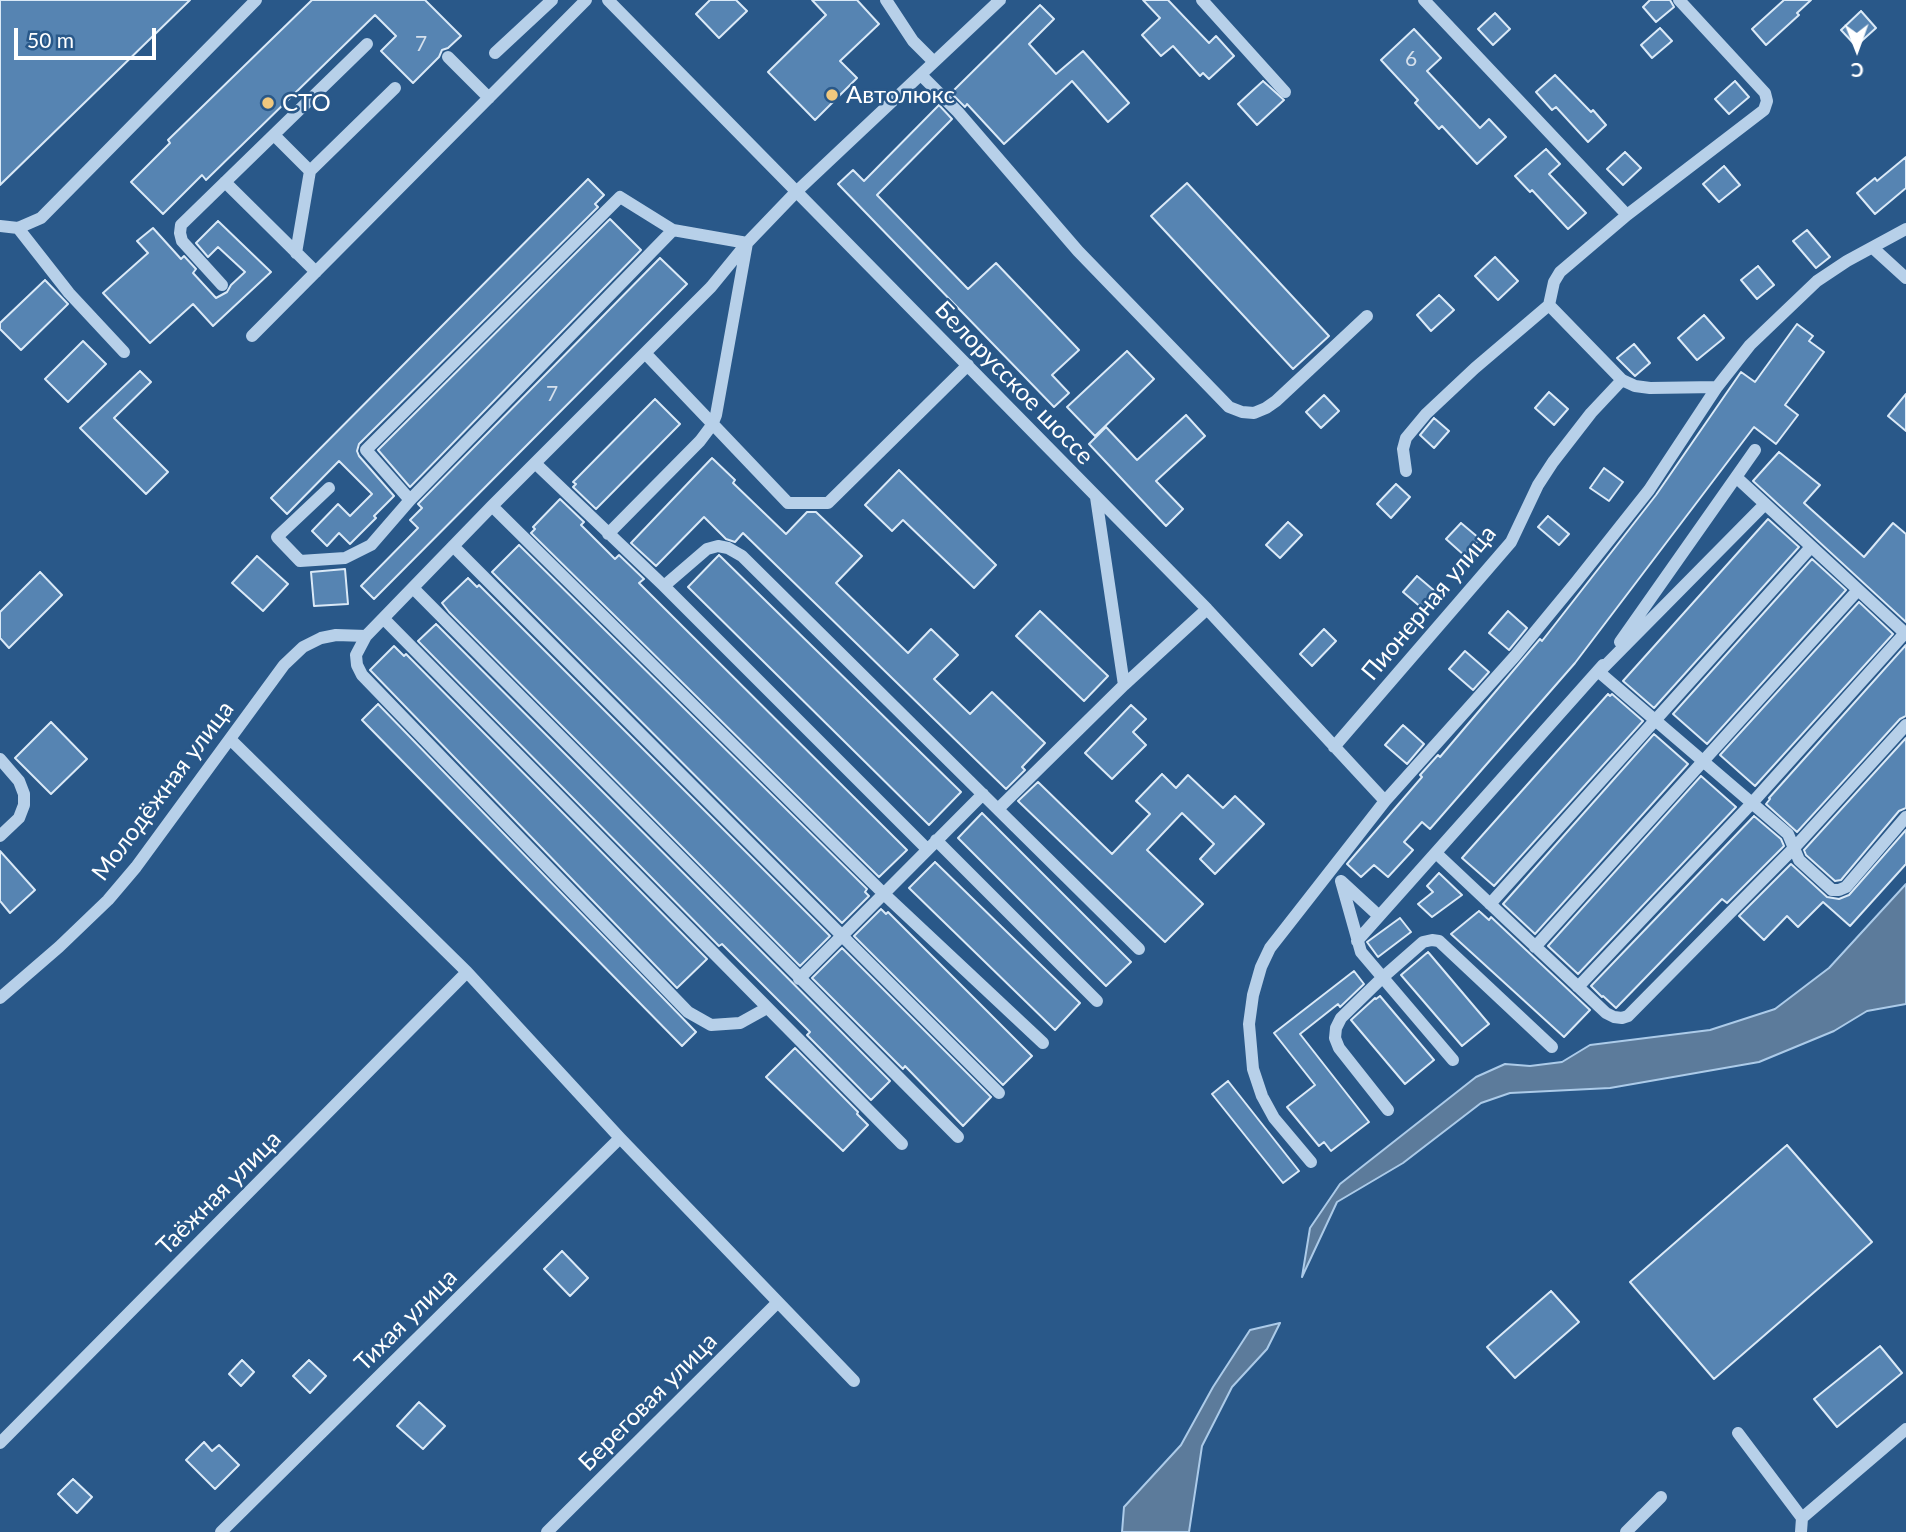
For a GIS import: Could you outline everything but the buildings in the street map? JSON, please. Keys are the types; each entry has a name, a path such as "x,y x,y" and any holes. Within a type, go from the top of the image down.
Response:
{"street":[{"path":"0,226 18,228 41,218 256,0"},
{"path":"495,53 551,0"},
{"path":"252,336 586,0"},
{"name":"Белорусское шоссе","path":"608,0 1207,610 1385,802"},
{"path":"886,0 913,41 934,62"},
{"path":"768,1008 740,1023 711,1025 688,1012 362,676 356,655 366,636 711,287 747,243 796,192 1000,0"},
{"path":"1202,0 1284,92"},
{"path":"1424,0 1627,215"},
{"path":"1406,471 1403,449 1406,438 1426,414 1549,304 1554,282 1560,272 1627,215 1764,110 1767,101 1765,93 1679,0"},
{"path":"222,285 182,241 181,225 367,44"},
{"path":"448,57 489,98"},
{"path":"921,75 958,112 1078,251 1229,407 1254,413 1276,401 1367,316"},
{"path":"296,253 310,171 395,88"},
{"path":"274,135 310,171"},
{"path":"225,182 316,272"},
{"path":"410,500 366,450 620,197 673,230 747,243"},
{"path":"18,228 69,293 124,352"},
{"path":"1311,1162 1274,1118 1262,1096 1253,1069 1249,1024 1253,995 1270,948 1385,802 1515,656 1576,582 1648,490 1717,387 1750,345 1817,281 1847,261 1906,229"},
{"path":"329,488 277,537 300,561 345,558 371,545 410,500 673,230"},
{"path":"608,534 712,425 747,243"},
{"path":"1873,248 1906,278"},
{"path":"1549,304 1622,380 1650,388 1717,387"},
{"path":"645,353 788,503 828,503 968,365"},
{"name":"Пионерная улица","path":"1334,747 1505,550 1553,461 1622,380"},
{"path":"1599,671 1755,450"},
{"path":"535,463 1097,1001"},
{"path":"1578,986 1752,803 1906,634 1736,477"},
{"path":"1096,496 1124,685"},
{"path":"1357,941 1599,671 1765,504"},
{"path":"492,506 884,894 1043,1043"},
{"path":"664,586 707,549 718,546 743,556 1139,948"},
{"path":"453,547 999,1093"},
{"path":"1490,904 1811,547"},
{"path":"413,588 958,1137"},
{"path":"1535,947 1858,590"},
{"path":"998,808 1124,685 1207,610"},
{"path":"384,619 902,1144"},
{"name":"Молодёжная улица","path":"0,999 59,947 136,867 284,665 303,647 321,638 336,635 366,636"},
{"path":"1599,671 1788,834 1799,860 1832,890 1846,887 1906,817"},
{"path":"1436,853 1614,1017 1628,1016 1794,848 1906,725"},
{"path":"230,739 467,972 620,1138 854,1381"},
{"path":"0,759 19,781 24,794 24,805 19,818 0,836"},
{"path":"799,979 983,794"},
{"path":"1330,871 1379,916"},
{"path":"1341,881 1360,952 1453,1060"},
{"path":"1388,1110 1339,1048 1335,1038 1336,1028 1341,1018 1423,942 1439,941 1552,1047"},
{"name":"Таёжная улица","path":"0,1443 467,972"},
{"name":"Тихая улица","path":"221,1532 620,1138"},
{"name":"Береговая улица","path":"547,1532 778,1302"},
{"path":"1738,1433 1801,1525 1906,1429"},
{"path":"1626,1532 1661,1497"}],"water":[{"path":"1906,884 1906,1004 1867,1011 1834,1031 1759,1062 1610,1088 1510,1093 1481,1103 1403,1163 1337,1202 1302,1277 1310,1228 1340,1184 1476,1077 1505,1064 1530,1066 1562,1062 1590,1045 1710,1030 1775,1009 1829,968"},
{"path":"1280,1323 1267,1349 1232,1387 1202,1446 1189,1532 1122,1532 1124,1507 1181,1445 1213,1387 1250,1330"}],"place":[{"name":"Автолюкс","path":"832,95"},
{"name":"СТО","path":"268,103"}]}
